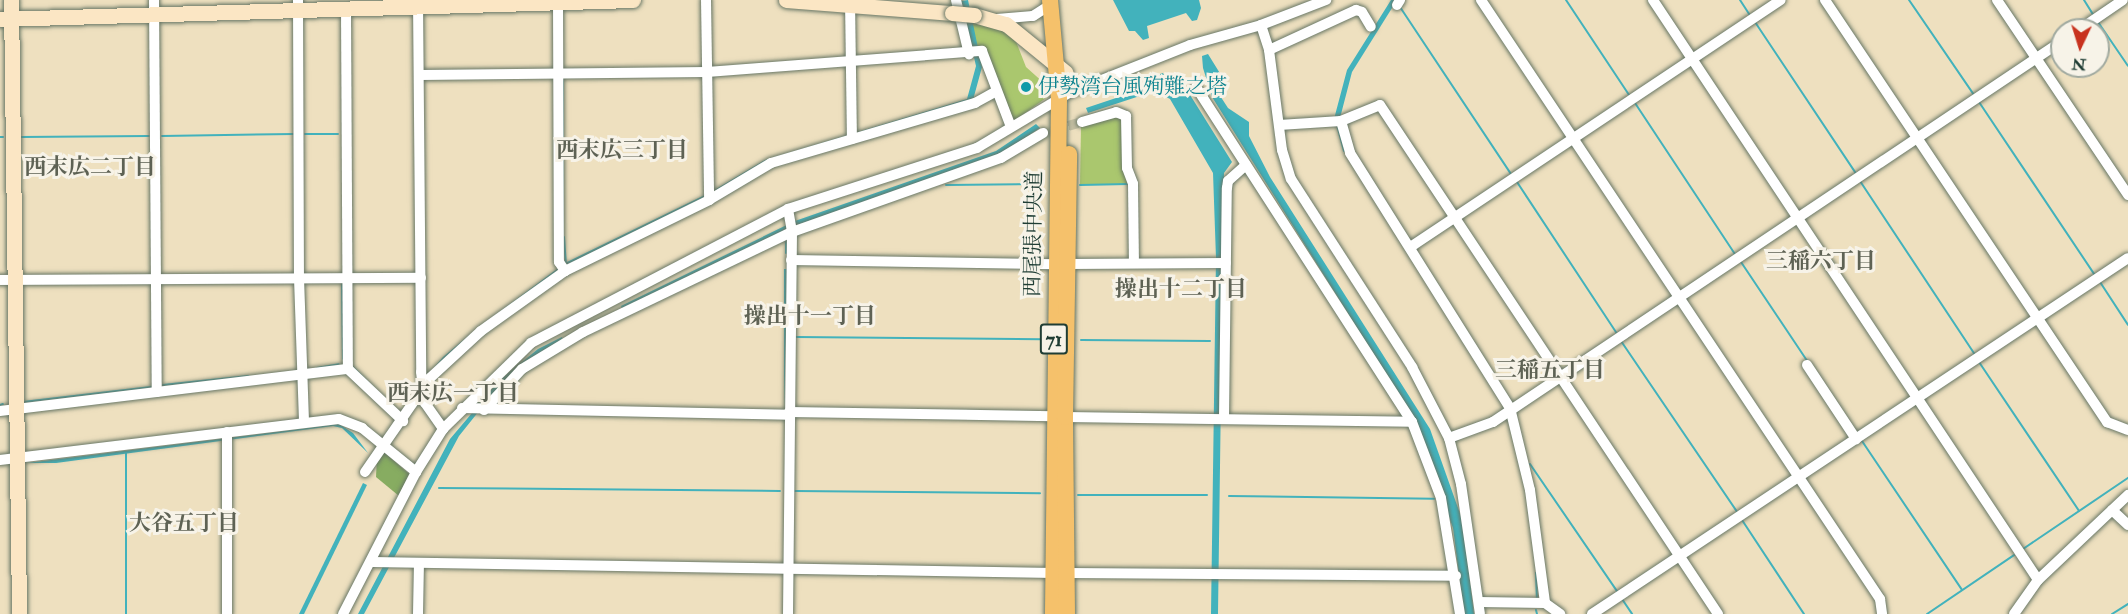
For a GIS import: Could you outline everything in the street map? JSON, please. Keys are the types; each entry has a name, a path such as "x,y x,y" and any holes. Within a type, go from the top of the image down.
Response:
{"main road":[{"path":"11,0 6,19 8,410 17,458 19,614"},
{"path":"6,19 154,7 298,5 346,9 418,3 633,0"},
{"path":"786,0 954,7 974,15 997,19 1061,69"},
{"name":"西尾張中央道","path":"1054,2 1064,96 1059,416 1060,573 1067,614"},
{"name":"西尾張中央道","path":"1053,614 1060,573"}],"street":[{"path":"706,0 708,196"},
{"path":"484,410 545,346 789,215 977,148 1064,96 1190,45 1261,25 1326,0"},
{"path":"1481,0 1880,599 1882,614"},
{"path":"1653,0 2038,580"},
{"path":"1412,246 1781,0"},
{"path":"1825,0 2107,422 2128,430"},
{"path":"1997,0 2128,195"},
{"path":"2097,18 2123,0"},
{"path":"558,1 557,74 562,266"},
{"path":"850,2 851,135"},
{"path":"997,19 1033,16 1054,2"},
{"path":"418,3 424,403 443,429"},
{"path":"298,5 299,278 304,423"},
{"path":"154,7 157,392"},
{"path":"954,7 969,54"},
{"path":"346,9 349,364 403,421"},
{"path":"1269,50 1356,10 1362,12 1371,27"},
{"path":"1261,25 1269,50 1291,179 1424,386 1449,438 1480,614"},
{"path":"1449,438 1493,422 1510,408 2050,49"},
{"path":"420,75 706,72 969,54 982,51 995,92 1011,128"},
{"path":"1196,87 1412,422 1441,498 1456,576 1460,614"},
{"path":"365,472 403,421 423,384 481,332 562,266 771,164 851,135 975,103 995,92"},
{"path":"1280,125 1341,121 1380,105 1718,614"},
{"path":"1082,122 1116,112 1126,116 1127,168 1133,184 1134,262"},
{"path":"1341,121 1350,153 1412,246 1510,408 1530,490 1545,603"},
{"path":"343,614 377,562 416,472 443,429 467,409 513,357 545,346 792,232 1001,158 1043,133"},
{"path":"1224,418 1228,181 1246,165"},
{"path":"788,614 792,232 789,215"},
{"path":"1592,614 2128,258"},
{"path":"791,260 1062,264 1225,263"},
{"path":"7,280 421,278"},
{"path":"8,410 301,375 349,364"},
{"path":"1807,365 1856,439"},
{"path":"467,409 1204,417 1412,422"},
{"path":"0,460 227,438 304,423 346,420 383,445 416,472"},
{"path":"227,438 227,614"},
{"path":"2018,612 2038,580 2128,495"},
{"path":"2112,510 2128,525"},
{"path":"377,562 1060,573 1456,576"},
{"path":"418,614 419,564"},
{"path":"1479,602 1545,603 1560,614"}],"green space":[{"path":"972,22 1000,27 1015,39 1026,67 1045,84 1046,98 1014,121 976,47"},
{"path":"1115,117 1121,119 1130,184 1080,185 1081,126"},
{"path":"384,452 409,474 399,496 376,477 377,456"}],"water":[{"path":"968,0 982,67 973,100 771,160 705,198 567,266 427,376 443,357 479,327 565,263 711,192 765,160 967,99 976,66 961,1"},
{"path":"1113,0 1199,0 1201,8 1197,20 1192,21 1186,13 1147,26 1149,38 1143,40 1135,31 1129,31"},
{"path":"1391,0 1397,0 1352,72 1340,118 1334,119 1347,70"},
{"path":"1208,54 1221,75 1215,88 1228,108 1249,122 1249,136 1270,177 1430,429 1463,522 1474,614 1464,614 1453,528 1413,417 1212,97 1203,68 1202,56"},
{"path":"1163,73 1167,82 1187,90 1232,162 1224,173 1218,614 1211,614 1216,258 1213,173 1170,99 1155,91 1088,113 1086,108 1155,85 1154,76"},
{"path":"560,78 564,79 564,238 563,238"},
{"path":"1036,124 1040,128 997,156 797,225 623,311 621,306 795,221 996,151"},
{"path":"784,269 788,269 784,409"},
{"path":"341,283 345,284 345,358 402,415 342,359"},
{"path":"562,337 564,342 483,406 459,436 364,614 358,614 450,439 500,380 538,349"},
{"path":"339,424 353,433 368,453 342,428 333,426 56,463 27,463"},
{"path":"363,483 367,485 304,614 299,614"}],"waterway":[{"path":"1566,0 1629,95"},
{"path":"1740,0 1751,17"},
{"path":"1909,0 1974,95"},
{"path":"2084,0 2094,16"},
{"path":"1400,7 1511,174"},
{"path":"1755,22 1857,175"},
{"path":"2110,40 2128,66"},
{"path":"1979,102 2095,275"},
{"path":"1635,103 1735,254"},
{"path":"1337,125 1344,151"},
{"path":"162,136 294,134"},
{"path":"305,134 338,134"},
{"path":"20,137 149,136"},
{"path":"1860,181 1975,355"},
{"path":"1517,182 1616,332"},
{"path":"946,185 1041,184"},
{"path":"1080,185 1128,184"},
{"path":"564,237 566,264"},
{"path":"786,239 786,253"},
{"path":"1741,262 1808,362"},
{"path":"2100,282 2128,325"},
{"path":"796,337 1042,339"},
{"path":"1081,340 1210,341"},
{"path":"1621,341 1737,512"},
{"path":"1979,362 2079,511"},
{"path":"317,368 339,364"},
{"path":"163,385 249,376"},
{"path":"23,402 151,387"},
{"path":"1862,441 1962,590"},
{"path":"126,453 126,614"},
{"path":"1530,464 1617,591"},
{"path":"2023,549 2128,478"},
{"path":"439,488 780,491"},
{"path":"795,491 1040,493"},
{"path":"1078,495 1207,495"},
{"path":"1229,496 1434,499"},
{"path":"1742,520 1804,614"},
{"path":"1927,614 2014,555"},
{"path":"1536,573 1537,600"},
{"path":"1622,599 1632,614"},
{"path":"2112,614 2128,604"},
{"path":"1536,610 1537,614"}],"tunnel":[{"path":"1054,130 1082,122"}],"place":[{"name":"伊勢湾台風殉難之塔","path":"1026,87"}],"district":[{"name":"西末広三丁目","path":"622,151"},
{"name":"西末広二丁目","path":"90,168"},
{"name":"三稲六丁目","path":"1821,262"},
{"name":"操出十二丁目","path":"1181,290"},
{"name":"操出十一丁目","path":"810,317"},
{"name":"三稲五丁目","path":"1550,371"},
{"name":"西末広一丁目","path":"453,394"},
{"name":"大谷五丁目","path":"184,524"}]}
